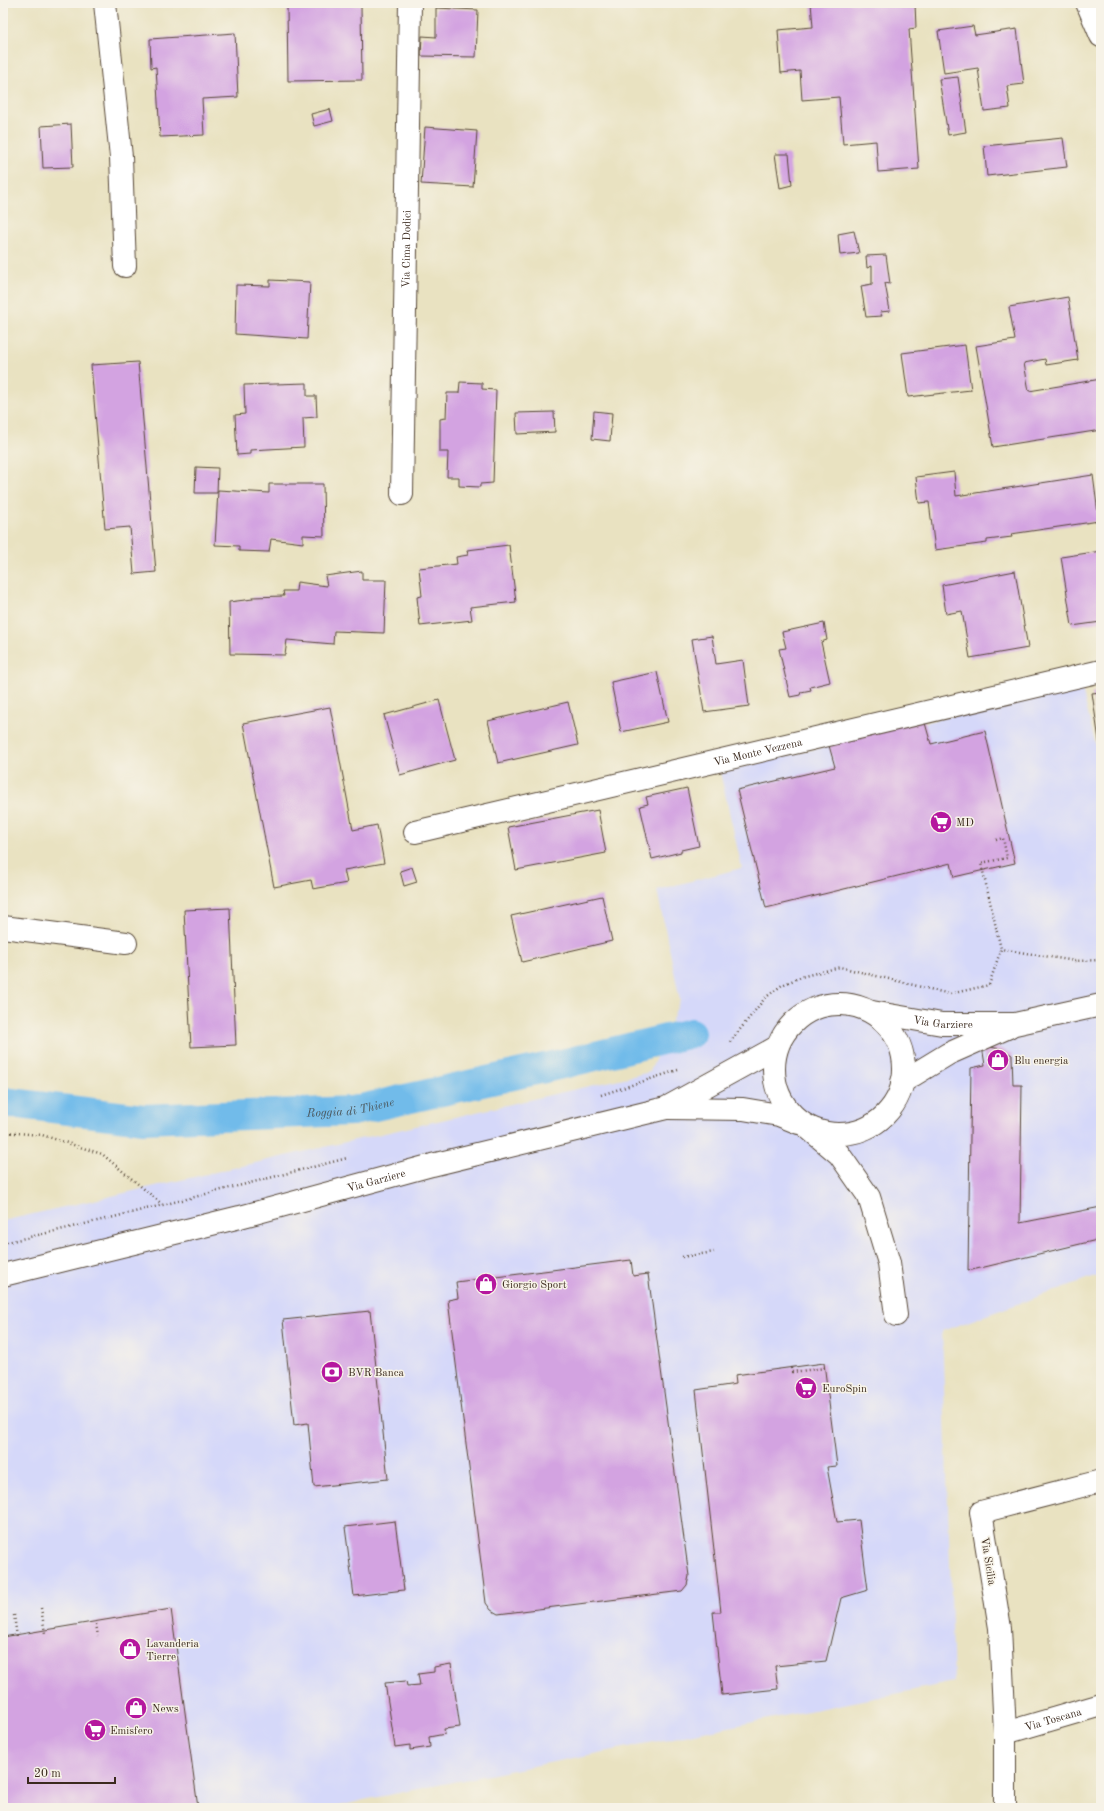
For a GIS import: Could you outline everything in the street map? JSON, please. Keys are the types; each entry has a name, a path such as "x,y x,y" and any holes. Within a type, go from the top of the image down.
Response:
{"street":[{"path":"105,3 121,157 125,266"},
{"name":"Via Cima Dodici","path":"402,494 410,3"},
{"path":"1087,3 1101,36"},
{"name":"Via Monte Vezzena","path":"415,832 1101,671"},
{"path":"3,927 126,943"},
{"name":"Via Garziere","path":"807,1127 793,1116 781,1101 775,1084 773,1065 777,1047 786,1030 799,1016 816,1007 835,1004 854,1005 872,1012 942,1024 1015,1024"},
{"name":"Via Garziere","path":"902,1082 948,1054 1015,1024 1101,1005"},
{"name":"Via Garziere","path":"3,1275 202,1226 432,1165 666,1108 743,1109 779,1114 807,1127 830,1134 855,1132 877,1122 893,1105 902,1082 904,1069 903,1055 899,1042 883,1020 872,1012"},
{"name":"Via Garziere","path":"666,1108 777,1047"},
{"path":"807,1127 839,1154 868,1197 889,1263 896,1315"},
{"name":"Via Sicilia","path":"1005,1733 1000,1628 982,1512 1101,1481"},
{"name":"Via Toscana","path":"1005,1733 1101,1705"},
{"path":"1005,1733 1005,1808"}],"path":[{"path":"996,840 1004,838 1007,858 981,863 1001,949"},
{"path":"3,1132 42,1135 102,1154 163,1204"},
{"path":"3,1243 106,1220"},
{"path":"682,1257 714,1252"},
{"path":"791,1368 792,1372 825,1368"},
{"path":"41,1608 45,1633"},
{"path":"14,1615 18,1637"},
{"path":"96,1624 98,1636"}],"shaded area":[{"path":"1081,685 1101,767 1101,1274 942,1331 954,1682 363,1800 333,1808 3,1808 3,1221 650,1072 680,1000 657,890 742,868 720,772"}],"building":[{"path":"811,3 915,3 916,28 909,29 919,169 878,172 876,141 843,144 839,97 802,100 800,71 781,73 778,30 813,27"},
{"path":"361,5 362,80 288,81 287,6"},
{"path":"436,8 478,10 476,57 421,56 422,36 436,37"},
{"path":"973,26 975,35 1017,29 1024,84 1007,86 1010,108 984,111 978,68 944,73 938,31"},
{"path":"235,33 238,97 202,99 204,135 160,137 156,67 151,68 150,39"},
{"path":"958,77 966,132 948,135 939,79"},
{"path":"330,109 333,121 314,126 311,114"},
{"path":"71,124 73,167 43,168 41,126"},
{"path":"425,127 477,131 473,187 421,184"},
{"path":"1063,138 1067,167 987,176 984,146"},
{"path":"775,154 789,154 792,185 780,188"},
{"path":"854,231 859,253 840,255 838,234"},
{"path":"886,255 890,284 885,283 890,311 880,312 882,316 866,317 861,286 872,284 872,266 867,268 866,256"},
{"path":"270,280 310,282 307,339 235,334 236,285 270,286"},
{"path":"1068,297 1078,360 1046,365 1045,359 1024,363 1029,391 1101,379 1101,430 993,447 976,346 1015,340 1009,307"},
{"path":"965,345 971,390 908,397 902,353"},
{"path":"138,362 156,572 134,574 130,527 105,529 91,365"},
{"path":"460,382 482,383 482,389 496,390 493,483 480,484 480,487 459,486 459,477 447,477 448,452 440,452 440,419 446,418 447,393 459,393"},
{"path":"307,383 307,396 316,396 317,417 303,418 304,447 250,450 250,454 237,455 235,415 245,414 244,385"},
{"path":"594,411 612,413 610,441 592,439"},
{"path":"554,412 555,432 517,434 516,413"},
{"path":"196,467 218,468 217,493 195,493"},
{"path":"954,472 956,496 1093,475 1099,521 1011,534 1012,537 987,540 987,543 935,550 929,502 919,503 916,477"},
{"path":"269,484 323,484 324,536 303,535 303,543 271,539 269,552 239,551 239,546 215,545 218,490 269,493"},
{"path":"509,545 516,602 470,607 472,620 420,626 417,597 422,596 419,568 457,564 456,557 468,555 467,550"},
{"path":"1101,551 1101,622 1072,626 1061,557"},
{"path":"362,571 362,580 386,580 384,633 334,631 333,644 287,640 285,655 230,654 229,602 253,599 252,597 284,596 283,591 296,591 297,582 327,586 325,576"},
{"path":"1015,571 1028,648 970,658 962,611 946,614 942,585"},
{"path":"824,623 827,640 821,642 830,682 810,687 811,690 801,692 800,695 790,697 779,649 786,648 782,632"},
{"path":"712,636 716,664 743,660 749,706 704,712 692,639"},
{"path":"657,672 668,722 621,732 611,682"},
{"path":"1101,692 1101,747 1100,747 1092,693"},
{"path":"439,700 455,760 400,775 384,715"},
{"path":"568,702 578,745 498,763 488,721"},
{"path":"330,707 353,830 377,825 384,863 344,870 347,883 313,889 311,880 274,887 243,723"},
{"path":"923,716 931,744 985,731 1015,863 954,877 951,863 766,908 737,790 835,767 828,742"},
{"path":"687,788 699,846 652,859 640,806 648,804 646,797"},
{"path":"598,810 606,853 516,870 508,827"},
{"path":"412,867 417,882 404,886 400,871"},
{"path":"602,896 612,941 522,962 511,916"},
{"path":"230,908 236,1045 191,1047 184,910"},
{"path":"982,1046 1002,1049 1012,1055 1013,1085 1022,1085 1020,1223 1101,1207 1101,1239 968,1271 971,1068 985,1065"},
{"path":"631,1260 633,1276 648,1274 689,1576 687,1585 682,1591 498,1614 491,1610 486,1603 448,1300 458,1298 456,1282"},
{"name":"BVR Banca","path":"370,1311 388,1479 314,1487 308,1423 294,1425 283,1320"},
{"path":"824,1363 837,1466 827,1467 837,1522 859,1520 868,1590 841,1598 826,1661 775,1666 778,1689 722,1695 713,1612 721,1612 696,1390 736,1384 735,1375"},
{"path":"395,1521 404,1590 354,1596 345,1527"},
{"name":"Emisfero","path":"171,1609 198,1808 3,1808 3,1637"},
{"path":"451,1664 460,1727 444,1729 445,1734 429,1737 430,1747 410,1750 410,1745 395,1747 385,1683 406,1681 407,1686 420,1685 418,1674 434,1672 434,1667"}],"waterway":[{"name":"Roggia di Thiene","path":"3,1102 143,1119 352,1111 545,1068 691,1033"}],"place":[{"name":"MD","path":"941,822"},
{"name":"Blu energia","path":"998,1060"},
{"name":"Giorgio Sport","path":"486,1284"},
{"name":"BVR Banca","path":"332,1372"},
{"name":"EuroSpin","path":"806,1388"},
{"name":"Lavanderia Tierre","path":"130,1649"},
{"name":"News","path":"136,1708"},
{"name":"Emisfero","path":"95,1730"}]}
